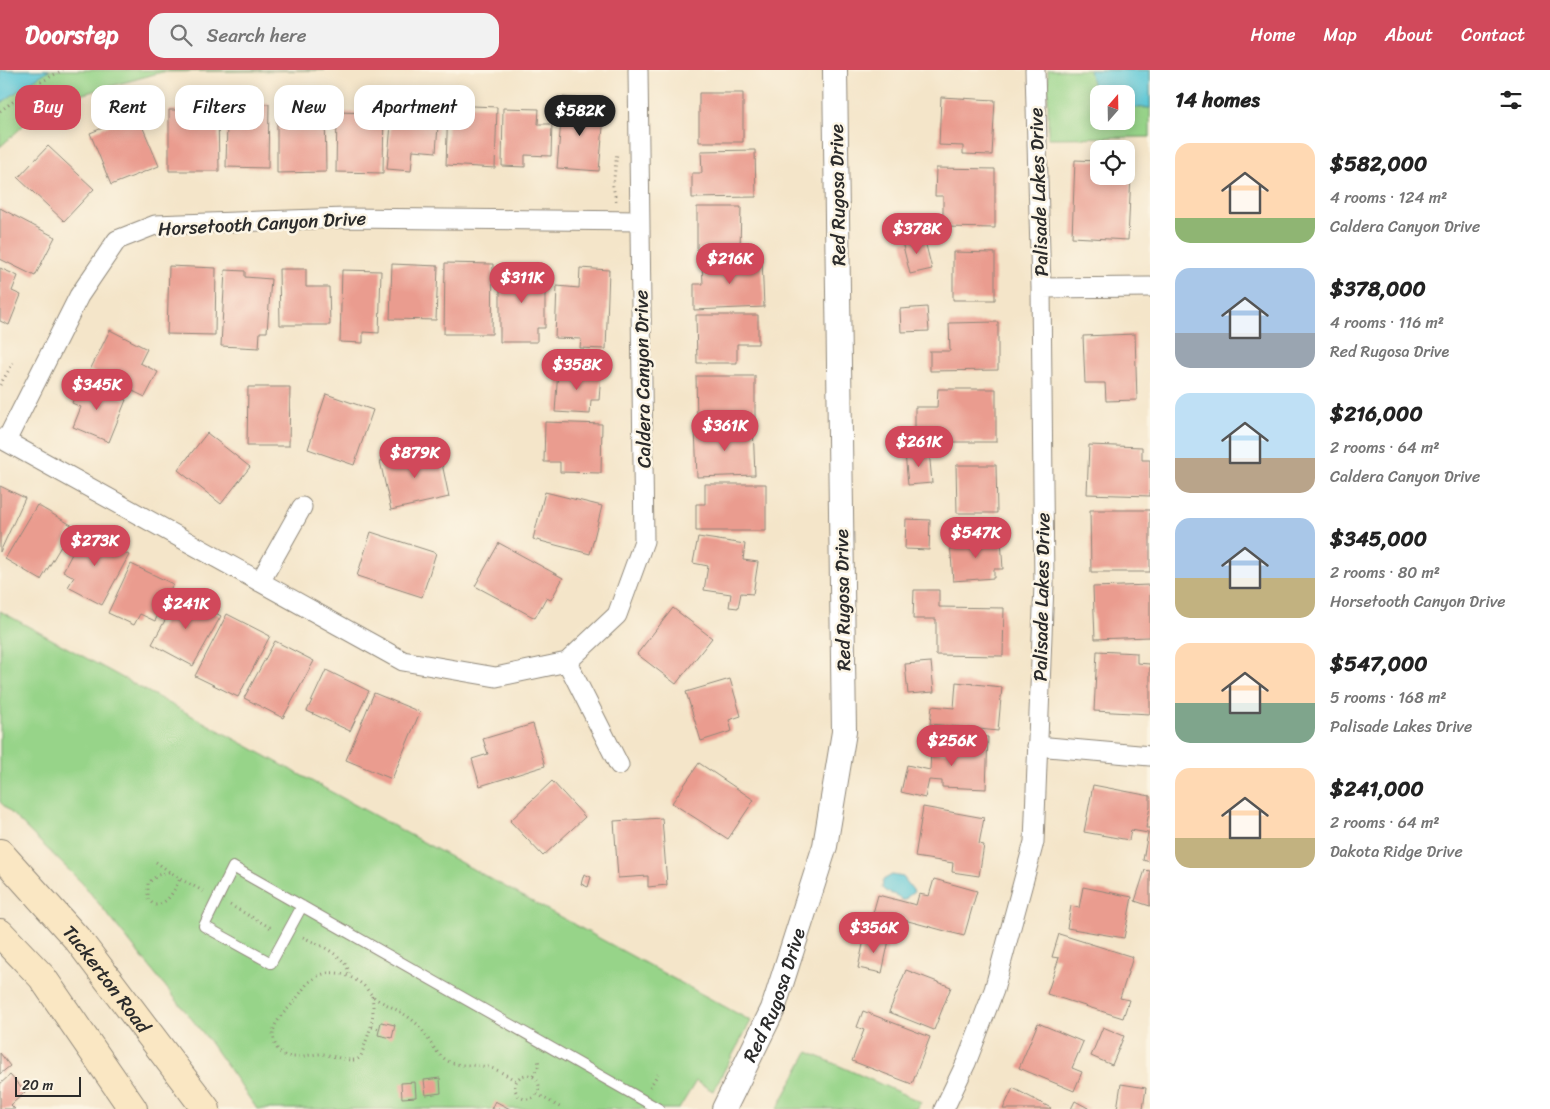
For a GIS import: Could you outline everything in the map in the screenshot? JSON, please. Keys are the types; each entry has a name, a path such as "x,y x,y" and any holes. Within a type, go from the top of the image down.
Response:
{"main road":[{"name":"Tuckerton Road","path":"0,853 79,941 206,1109"},
{"path":"0,933 42,977 132,1109"}],"street":[{"name":"Caldera Canyon Drive","path":"567,662 617,615 644,541 638,70"},
{"name":"Red Rugosa Drive","path":"724,1109 773,1009 825,846 844,732 835,70"},
{"name":"Palisade Lakes Drive","path":"944,1109 966,1063 994,990 1034,842 1044,584 1041,288 1035,70"},
{"name":"Horsetooth Canyon Drive","path":"3,439 84,288 117,240 155,225 345,218 640,221"},
{"path":"1041,288 1150,287"},
{"path":"3,439 403,661 496,677 567,662 619,765"},
{"path":"260,582 302,507"},
{"path":"1037,746 1150,756"}],"lane":[{"path":"302,906 271,963 204,926 234,867 659,1109"}],"path":[{"path":"0,111 39,83 63,70"},
{"path":"0,386 13,363"},
{"path":"156,862 180,879 194,886"},
{"path":"169,872 158,875 148,883 148,899 154,905 160,905 168,899 180,879"},
{"path":"234,907 274,929"},
{"path":"311,941 339,957 347,967 349,976"},
{"path":"372,996 372,1027 361,1056 354,1060 324,1054 295,1058 281,1052 274,1041 274,1031 278,1020 309,983 316,976 330,971 336,972 349,976 362,984 372,996 412,1019 421,1028 435,1050 447,1060 460,1064 486,1066 516,1082"},
{"path":"372,1027 380,1029"},
{"path":"533,1076 539,1065"},
{"path":"522,1076 533,1076 538,1084 537,1094 530,1099 519,1097 514,1086 516,1082 522,1076"},
{"path":"537,1094 563,1109"}],"green space":[{"path":"0,70 324,70 162,72 115,85 91,85 91,92 81,95 81,85 15,85 15,130 19,130 0,147"},
{"path":"1048,70 1150,70 1150,137 1048,138"},
{"path":"0,611 751,1021 713,1091 696,1081 679,1109 257,1109 207,1038 83,884 0,802"},
{"path":"808,1052 921,1102 917,1109 777,1109"}],"water":[{"path":"0,70 49,70 26,85 15,85 15,93 0,104"},
{"path":"1089,70 1150,70 1150,108 1135,107 1135,85 1093,85"},
{"path":"892,875 903,877 913,890 914,892 905,900 882,888 883,880"}],"building":[{"path":"699,93 743,93 743,142 699,142"},
{"path":"563,97 588,99 587,115 604,116 599,171 557,168"},
{"path":"941,97 995,100 992,155 963,154 963,146 939,145"},
{"path":"264,104 269,104 268,168 226,167 227,130 264,130"},
{"path":"475,106 497,107 495,168 446,165 447,130 475,130"},
{"path":"503,108 539,109 538,124 552,124 551,156 525,155 525,167 502,166"},
{"path":"169,110 175,110 175,130 218,130 219,171 169,171"},
{"path":"344,112 354,113 354,130 384,130 383,173 336,172 337,130 344,130"},
{"path":"97,130 144,130 159,166 111,185 90,133"},
{"path":"277,130 325,130 326,172 277,173"},
{"path":"390,130 438,130 436,152 413,150 411,171 387,169"},
{"path":"48,146 94,189 64,221 18,178"},
{"path":"755,150 756,197 692,198 692,173 702,173 701,151"},
{"path":"1075,160 1090,161 1090,185 1130,185 1128,240 1072,237"},
{"path":"936,168 995,169 995,228 943,227 943,196 935,196"},
{"path":"697,207 741,207 740,250 697,250"},
{"path":"0,208 55,237 35,276 0,259"},
{"path":"924,237 932,269 910,274 902,242"},
{"path":"953,252 995,253 995,300 953,300"},
{"path":"762,259 764,307 694,310 694,284 703,284 702,262"},
{"path":"445,263 493,264 492,334 444,334"},
{"path":"392,264 438,266 436,320 390,319"},
{"path":"169,266 216,268 215,335 167,334"},
{"path":"0,268 18,276 12,291 21,295 9,325 0,321"},
{"path":"580,268 609,270 606,349 580,348 581,339 555,338 557,286 579,288"},
{"path":"279,269 306,269 306,287 329,287 330,325 280,325"},
{"path":"500,269 545,269 545,328 537,328 537,342 500,342"},
{"path":"225,270 245,271 245,277 271,279 267,332 260,332 259,348 221,346"},
{"path":"342,270 381,271 379,333 363,332 363,343 340,342"},
{"path":"927,307 929,331 901,332 900,309"},
{"path":"696,315 758,315 758,344 737,344 737,363 697,363"},
{"path":"998,322 998,370 930,371 930,351 950,351 949,323"},
{"path":"110,330 147,349 140,363 158,372 145,397 90,370"},
{"path":"1135,334 1137,400 1106,401 1105,383 1085,383 1083,336"},
{"path":"558,369 601,372 599,400 591,400 590,414 555,412"},
{"path":"696,376 755,376 755,419 697,419"},
{"path":"81,381 126,400 109,442 73,427 81,407 72,403"},
{"path":"248,387 290,387 289,446 247,446"},
{"path":"938,389 996,389 996,442 939,442 939,430 915,431 915,407 937,407"},
{"path":"326,394 373,410 354,465 308,449"},
{"path":"545,422 602,424 601,473 560,472 560,462 544,462"},
{"path":"753,426 755,475 697,477 695,428"},
{"path":"207,433 250,467 221,504 178,470"},
{"path":"1089,445 1142,447 1142,460 1150,460 1150,496 1087,494"},
{"path":"439,449 449,497 391,510 380,461"},
{"path":"929,450 932,483 908,485 905,453"},
{"path":"956,465 996,465 997,513 957,513"},
{"path":"705,484 766,484 766,531 696,531 696,504 705,504"},
{"path":"0,486 25,498 0,552"},
{"path":"545,492 602,506 590,554 533,539"},
{"path":"37,505 73,526 41,580 5,559"},
{"path":"1090,510 1150,510 1150,572 1091,572"},
{"path":"906,519 930,520 929,550 905,549"},
{"path":"84,531 129,555 102,605 68,587 74,577 63,571"},
{"path":"371,532 436,553 422,597 357,576"},
{"path":"698,537 745,544 743,560 758,562 753,594 741,593 738,608 729,607 731,594 704,590 708,566 693,563"},
{"path":"1001,539 1003,569 994,569 994,578 953,581 950,542"},
{"path":"499,543 563,578 551,600 546,598 535,618 475,586"},
{"path":"131,564 173,584 155,621 140,614 134,625 108,613"},
{"path":"1150,585 1150,637 1095,639 1093,587"},
{"path":"914,590 939,590 939,607 1004,608 1003,656 936,655 936,619 913,619"},
{"path":"180,593 221,616 193,666 152,644"},
{"path":"673,608 712,638 676,684 637,654"},
{"path":"227,614 270,636 238,697 195,676"},
{"path":"275,641 314,661 283,718 244,698"},
{"path":"1097,651 1137,653 1137,663 1150,664 1150,714 1094,711"},
{"path":"931,662 934,692 908,694 905,664"},
{"path":"326,670 369,691 350,731 307,711"},
{"path":"730,679 741,716 729,720 732,731 701,741 686,692"},
{"path":"956,682 1002,687 998,731 930,724 932,706 954,708"},
{"path":"374,693 420,712 392,779 346,760"},
{"path":"533,724 545,766 480,786 472,759 488,754 483,739"},
{"path":"948,735 988,737 986,789 942,787 942,781 929,780 925,798 901,792 907,765 930,770 931,752 947,753"},
{"path":"699,763 754,800 728,839 672,803"},
{"path":"552,781 585,817 543,856 510,821"},
{"path":"1093,785 1150,796 1146,828 1150,828 1150,862 1143,860 1148,833 1131,830 1129,840 1084,832"},
{"path":"923,807 984,818 979,844 984,845 979,876 952,872 953,863 915,857"},
{"path":"662,818 667,885 648,887 648,876 618,878 614,821"},
{"path":"1145,870 1150,871 1150,906 1135,901"},
{"path":"584,874 591,877 588,887 581,884"},
{"path":"934,879 977,891 964,936 897,918 891,937 868,931 878,895 916,905 919,894 929,896"},
{"path":"1083,887 1132,897 1124,938 1067,928 1071,906 1079,908"},
{"path":"1059,934 1133,957 1120,998 1129,1000 1123,1018 1047,994 1059,958 1052,957"},
{"path":"865,935 889,940 882,973 858,968"},
{"path":"906,970 951,987 934,1030 889,1012"},
{"path":"863,1011 930,1037 912,1084 852,1061 864,1030 857,1027"},
{"path":"381,1022 395,1025 392,1038 378,1035"},
{"path":"1038,1023 1083,1042 1072,1068 1082,1072 1074,1091 1019,1068"},
{"path":"1103,1027 1124,1036 1112,1065 1091,1056"},
{"path":"0,1053 10,1066 0,1074"},
{"path":"10,1075 25,1092 11,1105 15,1109 0,1109 0,1084"},
{"path":"440,1078 441,1093 426,1095 424,1080"},
{"path":"415,1082 416,1097 402,1098 401,1083"},
{"path":"1121,1084 1146,1088 1143,1109 1117,1109"},
{"path":"1013,1088 1051,1108 1003,1109"},
{"path":"495,1101 510,1109 491,1109"},
{"path":"1075,1101 1090,1109 1071,1109"}]}
